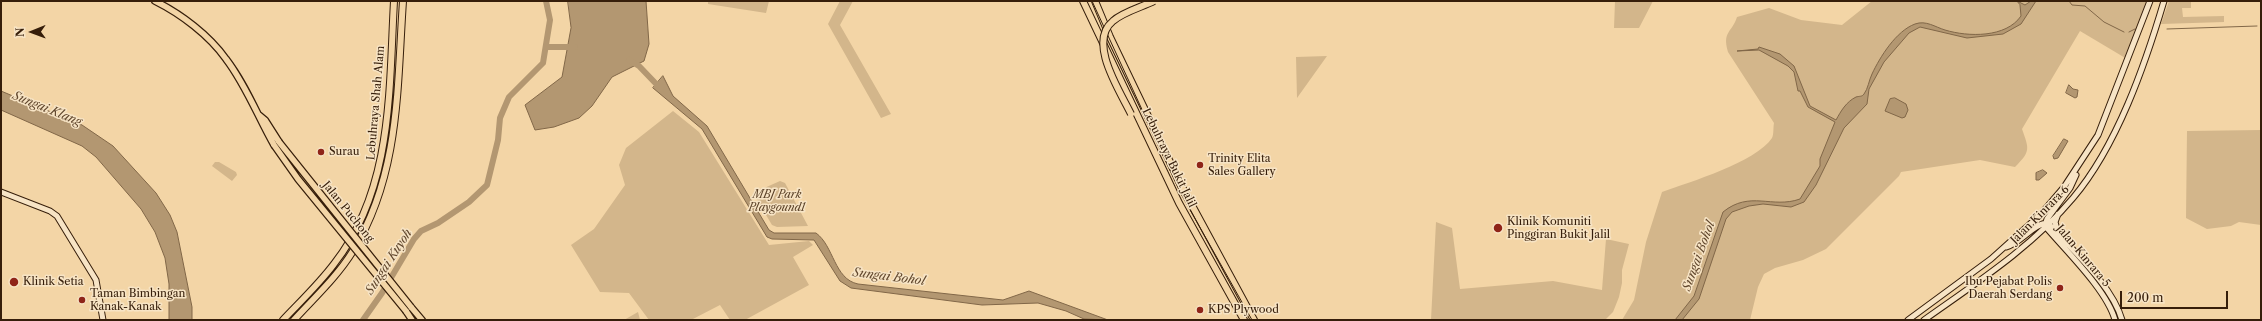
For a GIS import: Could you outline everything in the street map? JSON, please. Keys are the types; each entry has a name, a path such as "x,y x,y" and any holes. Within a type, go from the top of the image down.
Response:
{"highway":[{"name":"Lebuhraya Shah Alam","path":"283,320 334,264 358,225 372,194 380,170 384,142 394,1"},
{"name":"Lebuhraya Shah Alam","path":"294,320 338,272 353,251 378,200 387,172 394,134 402,1"},
{"name":"Lebuhraya Bukit Jalil","path":"1083,1 1179,203 1244,320"},
{"name":"Lebuhraya Bukit Jalil","path":"1095,1 1113,43 1182,187 1254,320"},
{"path":"1146,133 1131,114 1107,63 1102,43 1108,26 1113,20 1154,1"}],"main road":[{"name":"Jalan Puchong","path":"155,1 173,10 208,40 226,58 298,179 412,320"},
{"path":"169,1 173,10"},
{"name":"Jalan Kinrara 6","path":"1908,320 2003,248 2041,214 2079,167 2096,139 2107,116 2150,1"},
{"name":"Jalan Kinrara 6","path":"1924,320 1992,271 2033,238 2074,197 2087,179 2116,130 2164,1"},
{"name":"Jalan Puchong","path":"277,144 422,320"},
{"path":"2003,248 2015,244 2046,224 2070,188 2079,167"},
{"path":"1,192 50,211 57,216 96,280 103,320"},
{"path":"2033,238 2045,233 2057,237 2055,222 2059,213"},
{"name":"Jalan Kinrara 5","path":"2046,224 2107,301 2115,320"},
{"name":"Jalan Kinrara 5","path":"2057,237 2111,295 2119,310 2122,320"}],"green space":[{"path":"708,1 769,1 766,13 708,4"},
{"path":"840,1 853,1 840,25 891,114 881,118 828,24"},
{"path":"1615,1 1653,1 1639,28 1614,28"},
{"path":"1872,1 2147,1 2127,59 2080,31 2022,129 2027,150 2024,157 2015,167 1980,160 1901,172 1899,176 1826,249 1803,260 1775,268 1764,274 1758,287 1750,320 1622,320 1634,300 1646,242 1662,192 1705,177 1738,163 1764,147 1773,136 1774,123 1728,52 1726,45 1727,36 1737,17 1769,8 1801,20 1842,25"},
{"path":"2169,1 2191,1 2191,8 2182,8 2183,17 2224,16 2224,22 2161,24"},
{"path":"1327,56 1297,98 1296,57"},
{"path":"673,111 699,132 769,245 809,241 813,245 793,257 809,285 745,320 730,320 720,305 691,320 649,320 629,293 600,292 571,245 594,229 625,185 619,165 626,148"},
{"path":"2261,130 2261,225 2239,222 2231,226 2207,229 2186,218 2187,131"},
{"path":"215,162 219,162 236,172 237,175 232,181 212,166"},
{"name":"MBJ Park Playgound1","path":"780,181 785,183 808,226 777,227 772,225 753,193"},
{"path":"1436,222 1452,228 1460,289 1553,281 1602,290 1606,239 1629,244 1622,270 1622,283 1619,297 1613,312 1605,320 1431,320"},
{"path":"638,312 640,320 624,320"}],"shaded area":[{"path":"568,1 646,1 649,44 644,61 612,77 592,106 579,118 554,127 535,130 525,105 562,77 571,28"},
{"path":"2017,1 2025,5 2031,1 2036,1 2021,24 2003,34 1967,38 1920,27 1909,33 1884,62 1869,89 1867,104 1844,128 1816,185 1804,202 1791,207 1763,204 1749,206 1732,212 1726,219 1699,299 1682,320 1675,320 1694,296 1723,212 1742,202 1790,202 1800,199 1820,166 1820,159 1835,122 1808,107 1800,91 1798,91 1794,72 1788,66 1759,50 1737,51 1758,49 1759,47 1780,54 1794,66 1810,106 1836,120 1849,101 1864,94 1879,60 1895,38 1908,27 1923,23 1964,34 1986,34 1996,32 2014,23 2021,16 2020,5"},
{"path":"663,76 673,96 707,126 769,230 774,233 816,233 827,246 839,269 850,281 858,284 1003,300 1029,291 1108,320 1084,319 1066,311 1038,303 982,305 851,288 840,281 814,240 772,239 767,237 702,129 653,88"},
{"path":"2069,85 2073,89 2078,90 2077,97 2075,98 2066,93"},
{"path":"1,91 82,125 113,146 156,193 170,215 177,232 192,307 192,320 169,320 169,284 165,258 155,232 141,209 96,157 82,146 1,110"},
{"path":"1895,98 1906,104 1908,110 1905,117 1902,118 1885,111 1890,99"},
{"path":"2064,139 2068,141 2058,158 2054,159 2053,156"},
{"path":"2043,170 2047,173 2039,180 2036,180 2036,173"}],"waterway":[{"name":"Sungai Kuyoh","path":"363,320 382,293 414,239 421,231 438,223 469,202 487,185 498,140 500,118 509,97 543,63 550,20 546,1"},
{"path":"2069,1 2072,5 2085,6 2104,22 2124,32"},
{"path":"2167,29 2257,26"},
{"path":"2129,32 2135,29"},
{"name":"Sungai Bohol","path":"547,47 575,47"},
{"name":"Sungai Bohol","path":"629,60 639,66 661,89"}],"tram line":[{"path":"1092,1 1180,192 1252,320"}],"place":[{"name":"Surau","path":"321,152"},
{"name":"Trinity Elita Sales Gallery","path":"1200,165"},
{"name":"Klinik Komuniti Pinggiran Bukit Jalil","path":"1498,228"},
{"name":"Klinik Setia","path":"14,282"},
{"name":"Ibu Pejabat Polis Daerah Serdang","path":"2060,288"},
{"name":"Taman Bimbingan Kanak-Kanak","path":"82,300"},
{"name":"KPS Plywood","path":"1200,310"}],"water label":[{"name":"Sungai Klang","path":"47,109"}]}
